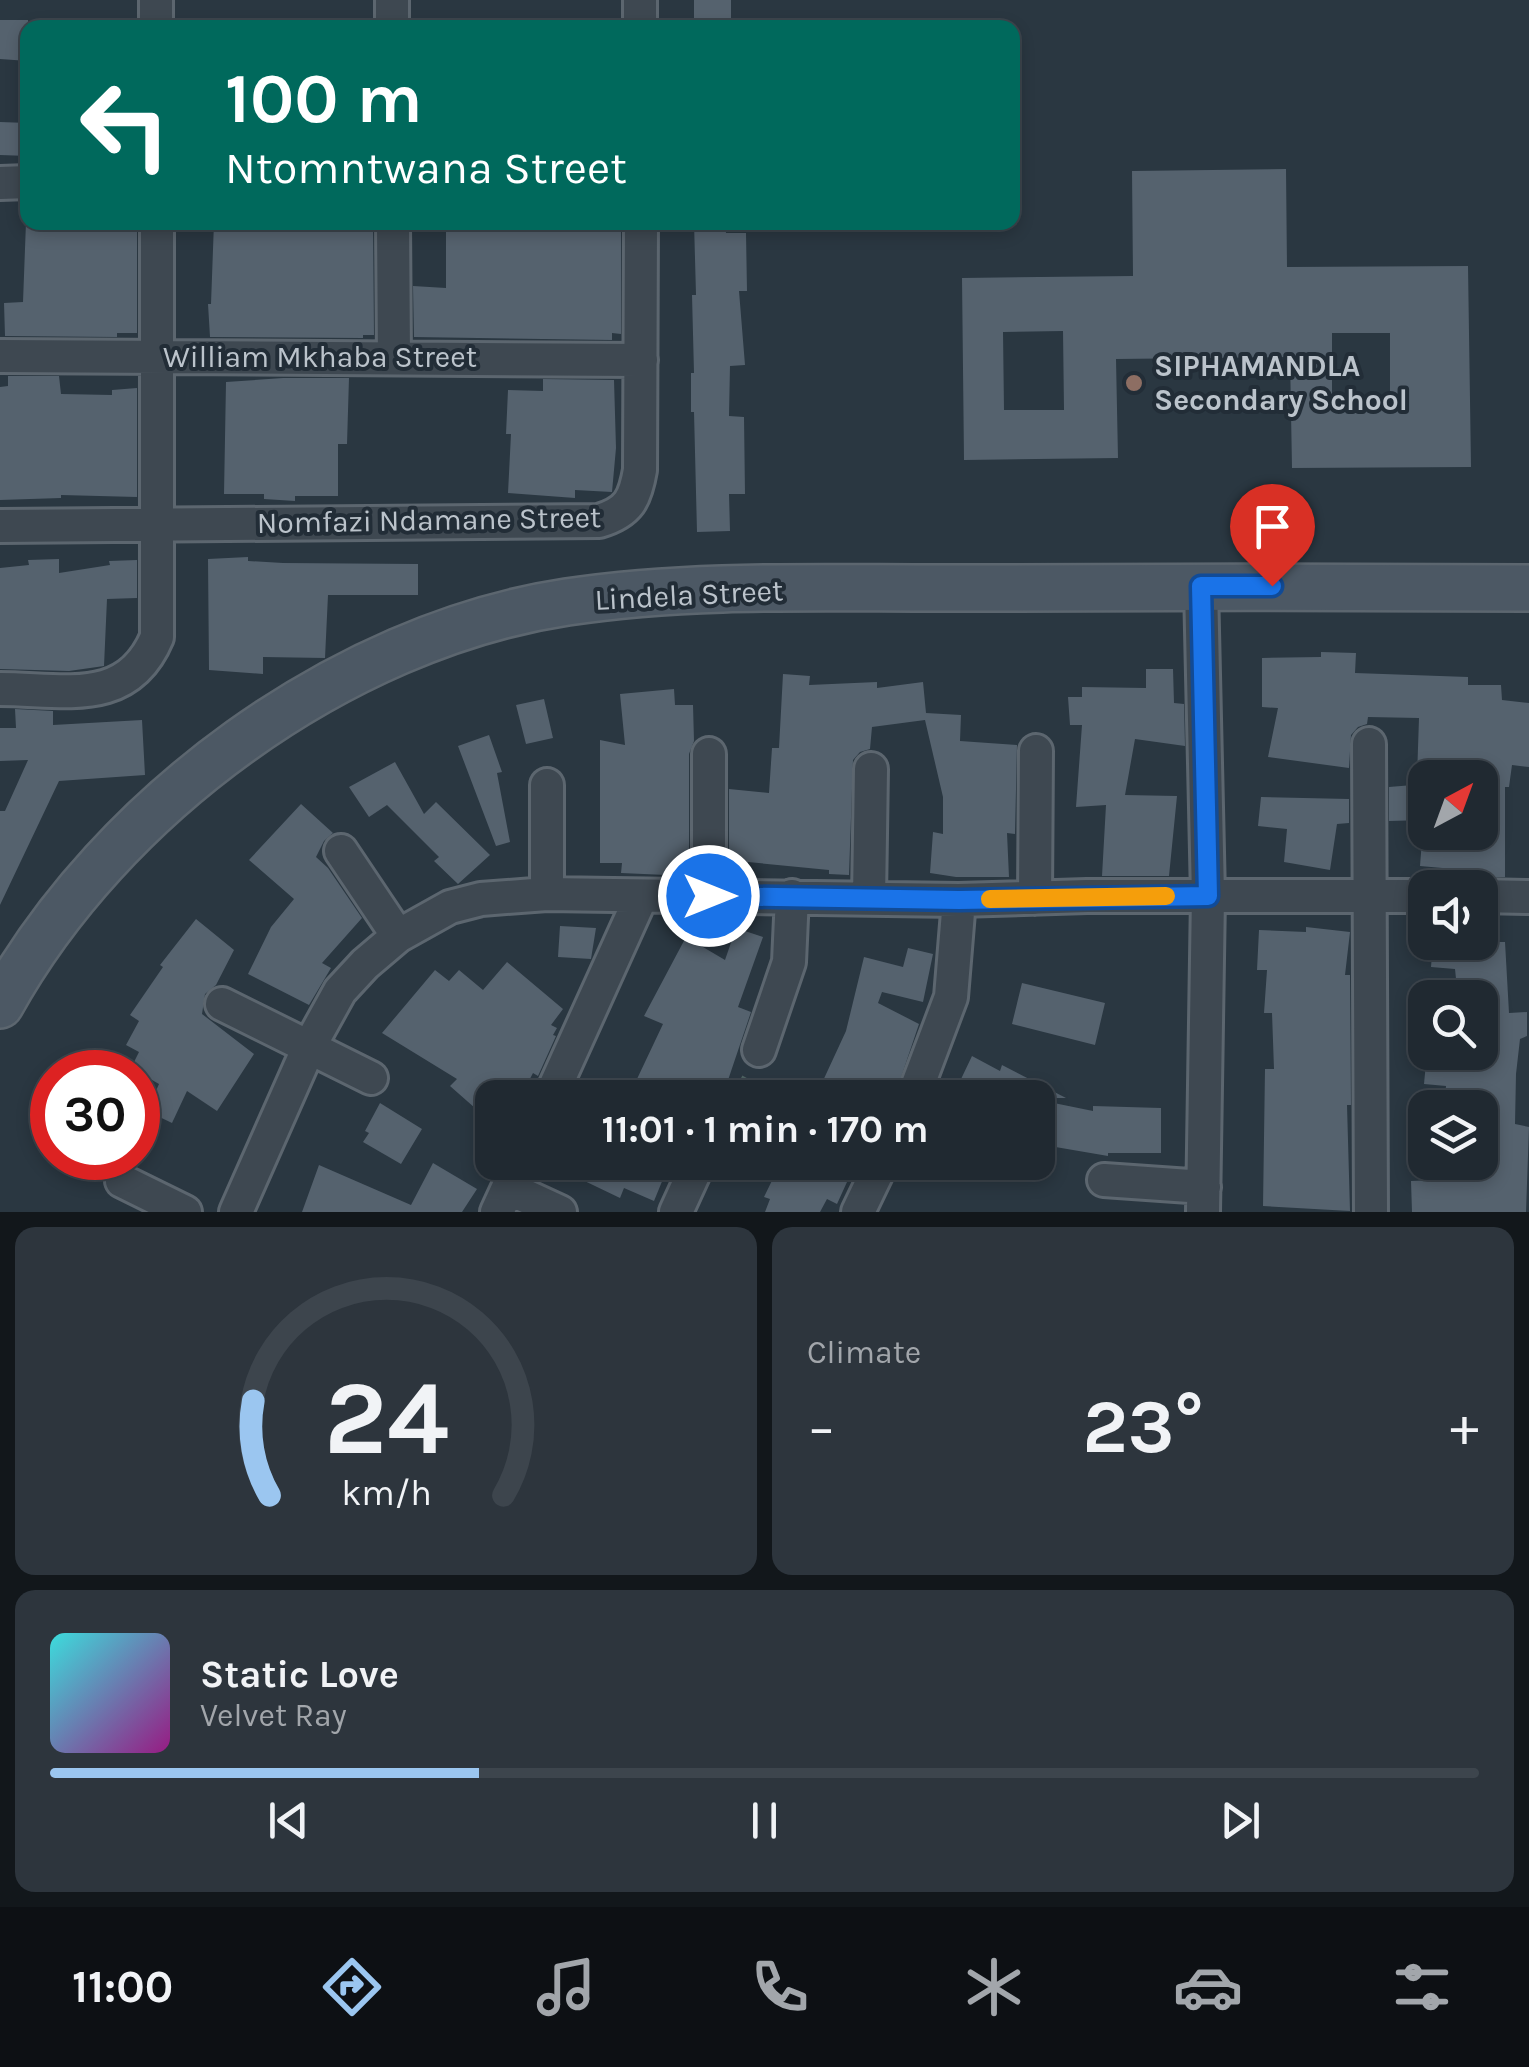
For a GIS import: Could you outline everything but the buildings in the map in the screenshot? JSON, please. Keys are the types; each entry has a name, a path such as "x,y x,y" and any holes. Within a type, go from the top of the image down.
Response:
{"street":[{"path":"0,689 107,688 141,668 157,637 157,230"},
{"path":"394,230 394,358"},
{"name":"Nomfazi Ndamane Street","path":"0,526 599,521 616,516 629,508 634,499 640,470 641,230"},
{"name":"William Mkhaba Street","path":"0,356 640,360"},
{"path":"1104,1180 1204,1200 1208,896 1201,586"},
{"name":"Lindela Street","path":"0,1005 22,965 71,902 138,827 214,759 302,700 383,658 469,626 563,603 665,590 1529,588"},
{"path":"1369,744 1370,1212"},
{"path":"1035,898 1036,751"},
{"path":"709,754 709,896"},
{"path":"869,898 871,769"},
{"path":"546,785 547,894"},
{"path":"341,851 398,936"},
{"path":"236,1212 309,1047 340,991 398,936 450,906 481,899 547,894 959,900 1408,896"},
{"path":"759,1050 789,962 792,896"},
{"path":"1498,896 1529,897"},
{"path":"558,1080 641,897"},
{"path":"920,1080 951,997 959,900"},
{"path":"222,1004 372,1078"},
{"path":"676,1212 691,1180"},
{"path":"858,1212 873,1180"},
{"path":"122,1181 185,1212"},
{"path":"509,1188 560,1212"}],"slow traffic":[{"path":"990,899 1166,896"}],"place":[{"name":"SIPHAMANDLA Secondary School","path":"1134,383"}],"route":[{"path":"709,896 959,900 1208,896 1201,586 1272,586"}]}
